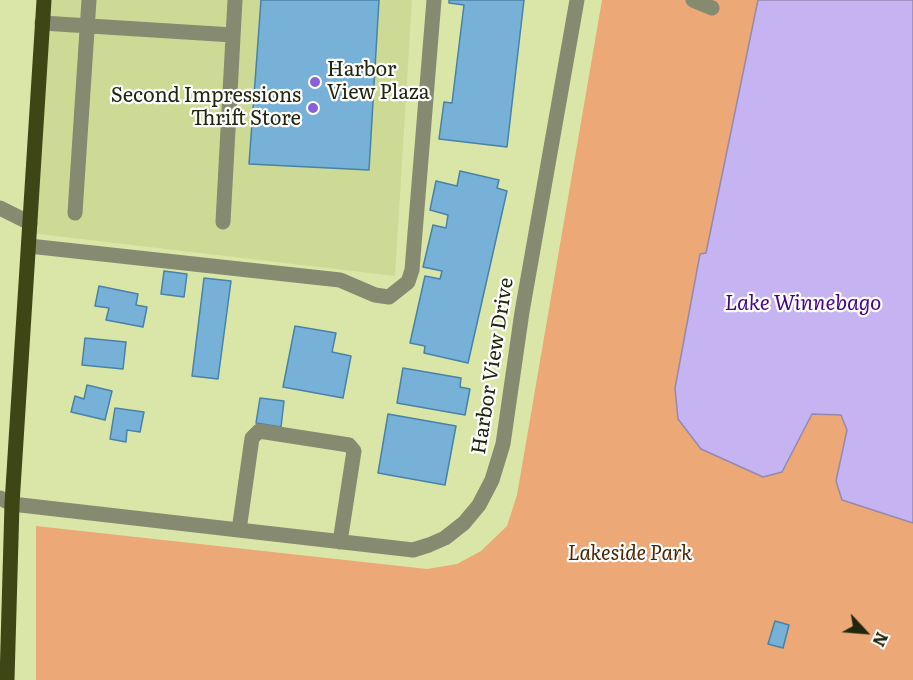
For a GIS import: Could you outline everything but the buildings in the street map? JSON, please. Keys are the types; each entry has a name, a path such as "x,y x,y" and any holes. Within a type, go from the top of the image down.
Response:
{"main road":[{"path":"8,680 6,501 29,246 44,0"}],"street":[{"path":"75,213 89,0"},
{"path":"223,222 235,0"},
{"path":"29,246 340,280 375,295 389,297 408,282 412,270 434,0"},
{"name":"Harbor View Drive","path":"6,501 413,550 450,534 464,523 479,505 492,480 503,444 522,312 577,0"},
{"path":"693,0 712,8"},
{"path":"42,23 233,35"},
{"path":"0,208 30,223"},
{"path":"239,530 252,438 259,431 349,445 354,451 340,542"}],"shaded area":[{"path":"44,0 412,0 395,276 30,233"}],"green space":[{"name":"Lakeside Park","path":"602,0 758,0 706,253 700,254 782,472 812,414 841,415 847,430 836,481 842,500 913,523 913,680 36,680 36,526 427,569 457,564 481,551 507,526 517,495"}],"water":[{"name":"Lake Winnebago","path":"758,0 913,0 913,523 842,500 836,481 847,430 841,415 812,414 782,472 763,477 701,449 678,419 675,388 700,254 706,253"}],"place":[{"name":"Harbor View Plaza","path":"315,82"},
{"name":"Second Impressions Thrift Store","path":"313,108"}]}
